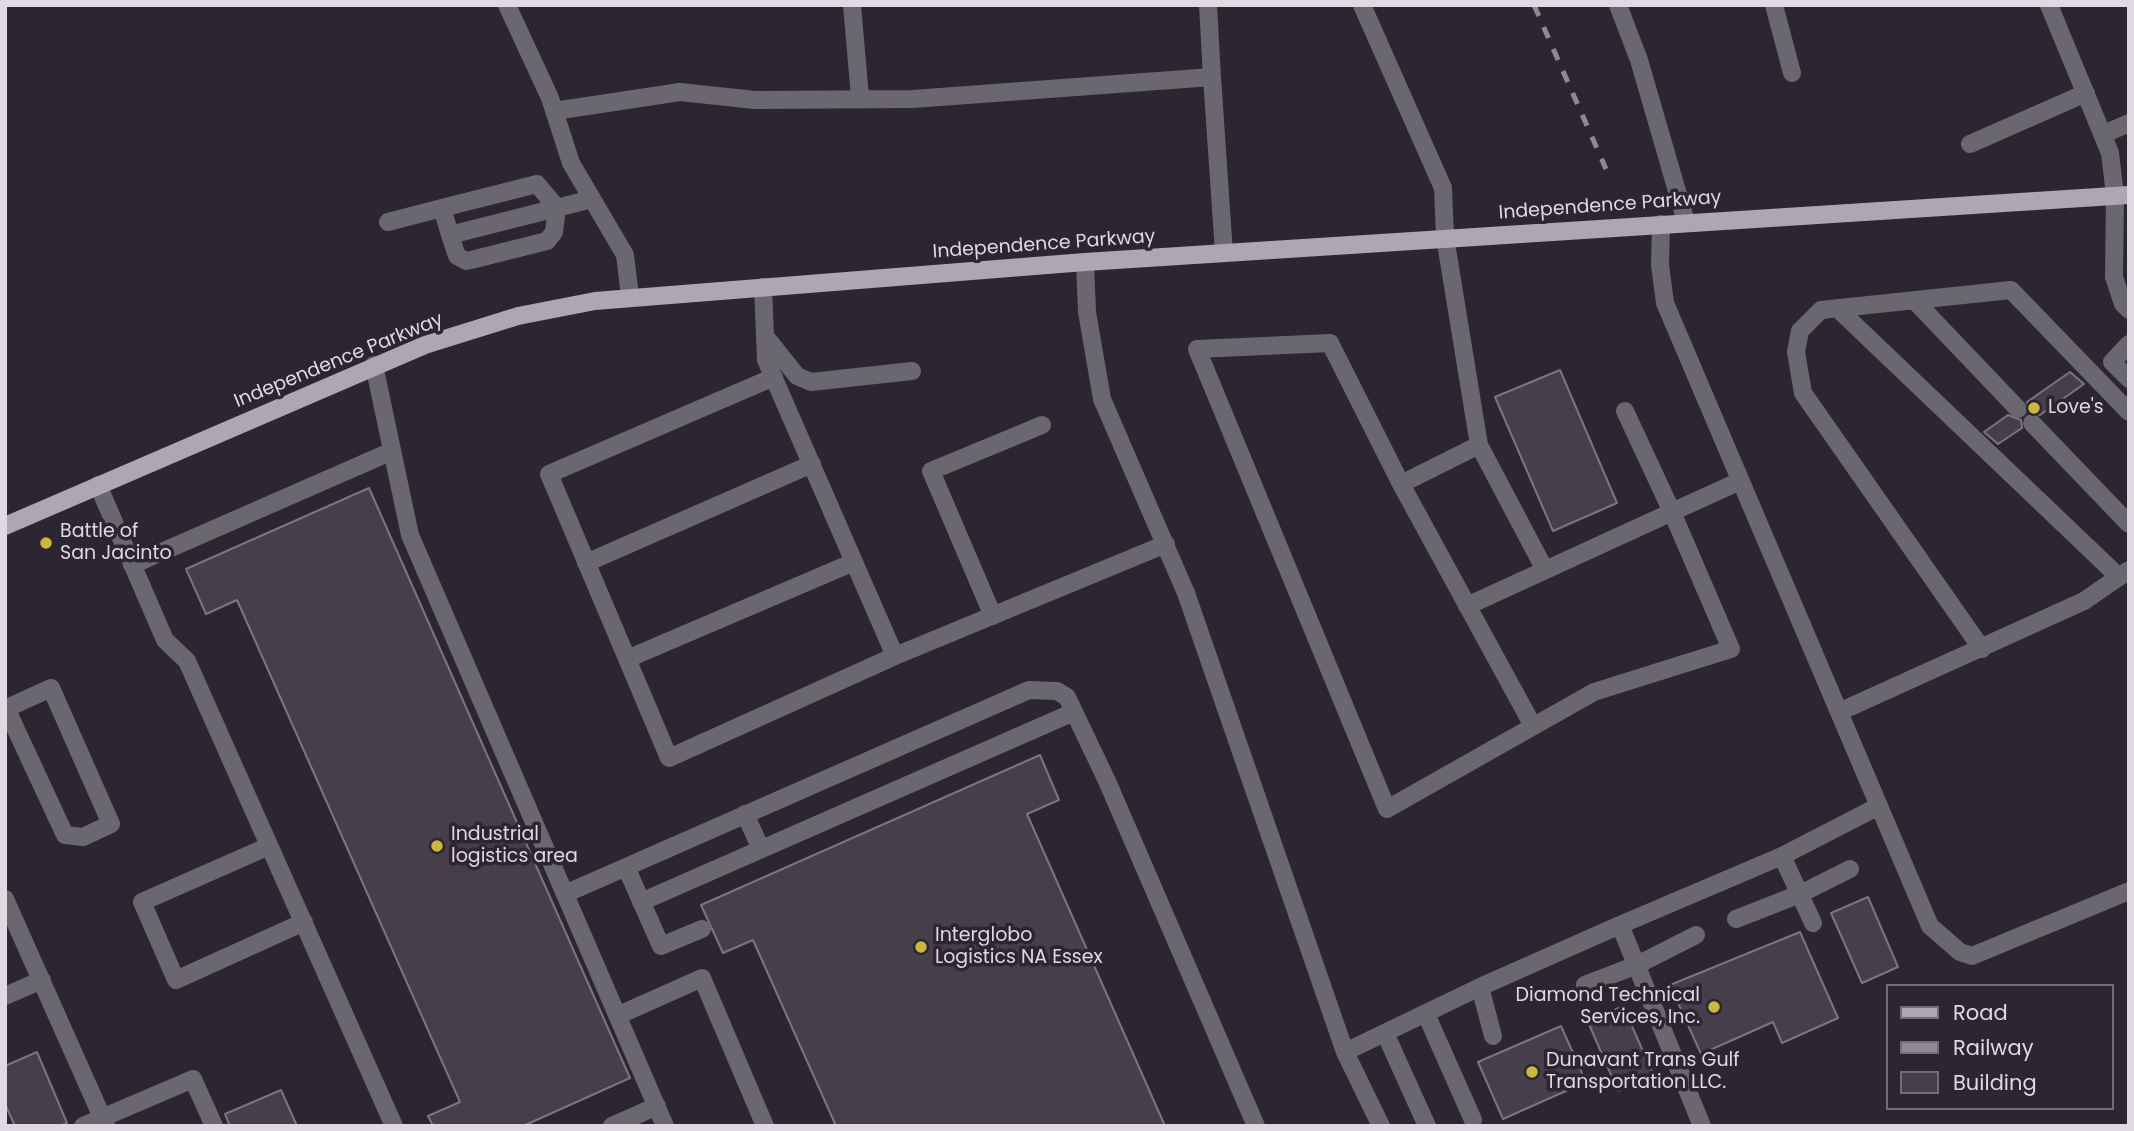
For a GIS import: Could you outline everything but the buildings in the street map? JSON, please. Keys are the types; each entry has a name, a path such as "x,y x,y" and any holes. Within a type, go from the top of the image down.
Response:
{"main road":[{"name":"Independence Parkway","path":"5,526 374,365 425,345 563,306 630,296 1085,262 2122,195"}],"lane":[{"path":"506,5 554,111 571,163 625,255 630,296"},
{"path":"852,5 860,97"},
{"path":"1208,5 1224,253"},
{"path":"1362,5 1443,188 1445,237 1479,445 1545,570"},
{"path":"1618,5 1639,60 1686,222"},
{"path":"1774,5 1792,74"},
{"path":"2049,5 2104,134 2122,195 2114,277 2123,304 2129,310"},
{"path":"554,111 680,92 755,100 860,97 913,99 1212,77"},
{"path":"1970,144 2086,93"},
{"path":"2104,134 2129,123"},
{"path":"388,222 442,208 537,184 557,208 554,232 547,241 471,260 460,259 457,233 442,208"},
{"path":"457,233 592,199"},
{"path":"1661,224 1660,265 1665,303 1930,926 1960,952 1972,956 2129,891"},
{"path":"1085,262 1087,312 1102,399 1166,544 1328,995 1345,1052 1381,1126"},
{"path":"763,286 766,360 895,656"},
{"path":"1982,649 1803,393 1796,352 1800,331 1821,310 2011,290 2129,412"},
{"path":"1914,300 2018,409"},
{"path":"1837,308 2124,573 2084,601 1839,712"},
{"path":"765,336 797,376 811,382 912,371"},
{"path":"1533,726 1401,484 1330,343 1197,349 1387,809 1594,692 1731,649 1625,411"},
{"path":"2129,344 2112,362 2129,379"},
{"path":"374,365 390,452 410,535 666,1126"},
{"path":"774,376 549,474 669,758 895,656 1166,544"},
{"path":"2032,424 2129,524"},
{"path":"993,616 931,471 1042,425"},
{"path":"1401,484 1479,445"},
{"path":"132,565 390,452"},
{"path":"586,563 812,464"},
{"path":"1467,606 1740,481"},
{"path":"98,485 165,640 187,661 394,1126"},
{"path":"627,659 854,562"},
{"path":"51,688 111,824 83,836 65,835 6,708 51,688"},
{"path":"566,893 1030,690 1057,691 1067,697 1074,712 1256,1126"},
{"path":"641,902 1074,712"},
{"path":"1345,1052 1480,987 1782,856 1879,806"},
{"path":"746,814 761,849"},
{"path":"269,846 142,902 176,980 304,922"},
{"path":"1782,856 1813,923"},
{"path":"625,867 661,946 702,929"},
{"path":"1736,919 1800,894 1850,869"},
{"path":"5,900 104,1122"},
{"path":"1620,925 1702,1126"},
{"path":"1585,985 1637,965 1696,935"},
{"path":"619,1015 702,978 765,1126"},
{"path":"5,996 42,980"},
{"path":"1480,987 1493,1036"},
{"path":"1426,1014 1473,1120"},
{"path":"1385,1033 1427,1126"},
{"path":"83,1126 104,1122 193,1079 214,1126"},
{"path":"612,1126 657,1106"}],"railway":[{"path":"1534,5 1606,169"}],"place":[{"name":"Love's","path":"2034,408"},
{"name":"Battle of San Jacinto","path":"46,543"},
{"name":"Industrial logistics area","path":"437,846"},
{"name":"Interglobo Logistics NA Essex","path":"921,947"},
{"name":"Diamond Technical Services, Inc.","path":"1714,1007"},
{"name":"Dunavant Trans Gulf Transportation LLC.","path":"1532,1072"}]}
